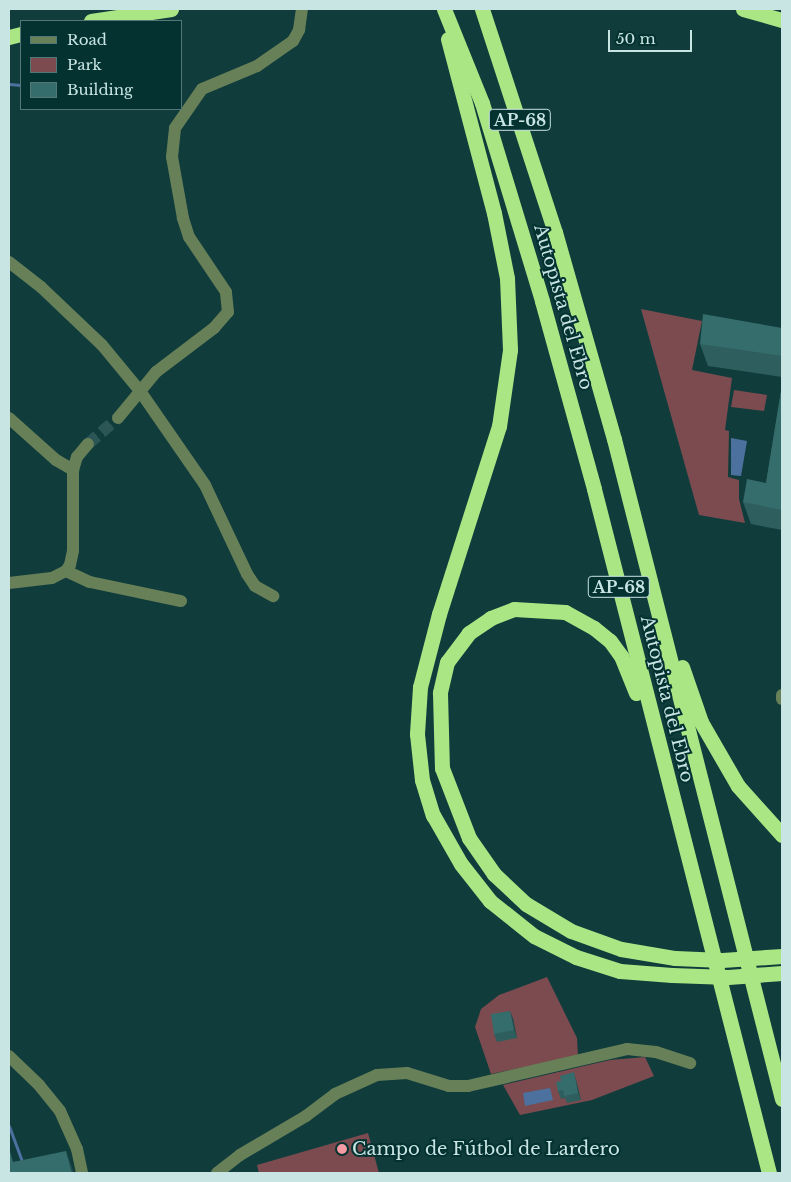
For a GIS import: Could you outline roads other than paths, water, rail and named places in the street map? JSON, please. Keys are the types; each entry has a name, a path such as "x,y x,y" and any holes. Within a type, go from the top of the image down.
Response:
{"highway":[{"path":"98,20 171,9"},
{"path":"442,9 496,223 507,278 510,350 499,426 439,614 420,687 417,734 422,780 434,815 461,864 490,901 534,936 576,957 620,971 728,977 782,973"},
{"name":"Autopista del Ebro","path":"442,9 482,103 540,292 594,490 739,1062 769,1173"},
{"name":"Autopista del Ebro","path":"482,9 555,232 628,493 782,1099"},
{"path":"742,9 782,20"},
{"path":"555,232 597,343 686,680 701,722 738,786 782,835"},
{"path":"739,1062 696,934 637,697 621,656 610,641 565,612 514,609 491,618 469,633 447,662 440,693 442,768 469,838 494,874 526,904 571,931 621,949 675,958 722,960 782,956"}],"street":[{"path":"118,418 156,372 214,328 228,312 226,292 189,237 183,218 172,157 175,128 202,89 257,66 293,41 299,30 302,9"},
{"path":"9,262 41,287 96,339 140,391 205,485 247,574 255,586 273,596"},
{"path":"9,418 56,460 73,470"},
{"path":"9,583 52,578 66,571 73,551 73,470 77,457 88,444"},
{"path":"66,571 90,582 181,601"},
{"path":"217,1173 240,1155 306,1116 335,1094 361,1081 390,1073 420,1076 449,1086 468,1086 627,1049 656,1052 690,1063"},
{"path":"9,1056 40,1085 60,1111 77,1149 82,1173"}],"water":[{"path":"731,438 747,441 741,476 731,475"},
{"path":"550,1088 553,1100 525,1106 523,1093"}],"waterway":[{"path":"9,84 20,85"},
{"path":"9,1126 23,1164"}],"tunnel":[{"path":"88,444 118,418"}],"place":[{"name":"Campo de Fútbol de Lardero","path":"342,1149"}]}
